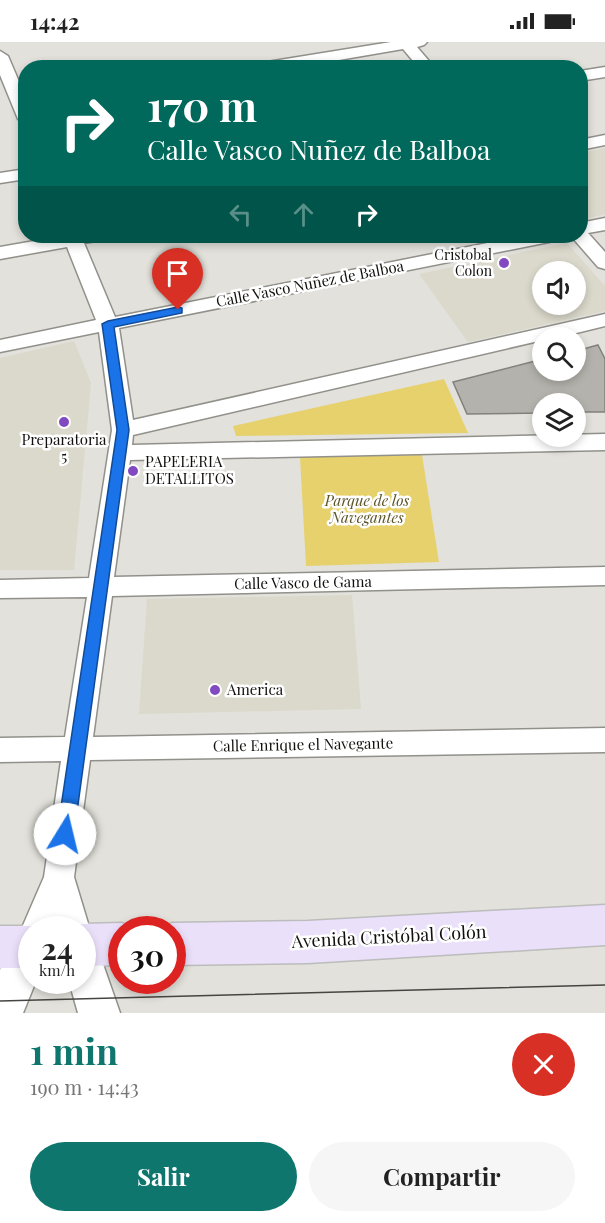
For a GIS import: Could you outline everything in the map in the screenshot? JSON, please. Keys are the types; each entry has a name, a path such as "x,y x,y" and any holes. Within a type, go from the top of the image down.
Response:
{"main road":[{"name":"Avenida Cristóbal Colón","path":"186,944 308,942 605,925"}],"street":[{"path":"0,43 5,42"},
{"path":"309,60 410,43 422,60"},
{"path":"0,56 18,96"},
{"path":"588,75 605,72"},
{"path":"0,110 18,110"},
{"path":"588,143 605,140"},
{"path":"0,178 18,175"},
{"path":"588,227 605,224"},
{"path":"0,254 52,243"},
{"path":"40,916 59,877 123,430 108,324 82,243"},
{"name":"Calle Vasco Nuñez de Balboa","path":"0,346 514,243"},
{"path":"586,243 605,263"},
{"path":"123,430 605,320"},
{"path":"119,453 605,442"},
{"name":"Calle Vasco de Gama","path":"0,589 605,576"},
{"name":"Calle Enrique el Navegante","path":"0,750 605,740"},
{"path":"59,877 71,916"},
{"path":"2,1013 18,966"},
{"path":"93,994 99,1013"}],"shaded area":[{"path":"605,148 605,214 588,218 588,152"},
{"path":"567,243 583,261 532,261 532,315 586,315 586,264 605,286 605,311 468,342 419,274"},
{"path":"74,341 91,383 74,570 0,570 0,358"},
{"path":"352,595 361,709 139,714 147,599"}],"green space":[{"path":"444,379 468,433 236,436 233,426"},
{"name":"Parque de los Navegantes","path":"422,455 439,562 306,566 300,457"}],"building":[{"path":"598,345 605,359 605,412 586,412 586,393 532,393 532,413 467,414 453,382 532,362 532,381 586,381 586,348"}],"tram line":[{"path":"0,1001 605,985"}],"place":[{"name":"Cristobal Colon","path":"504,263"},
{"name":"Preparatoria 5","path":"64,422"},
{"name":"PAPELERIA DETALLITOS","path":"133,471"},
{"name":"America","path":"215,690"}],"route":[{"path":"65,834 123,430 108,324 178,310"}]}
